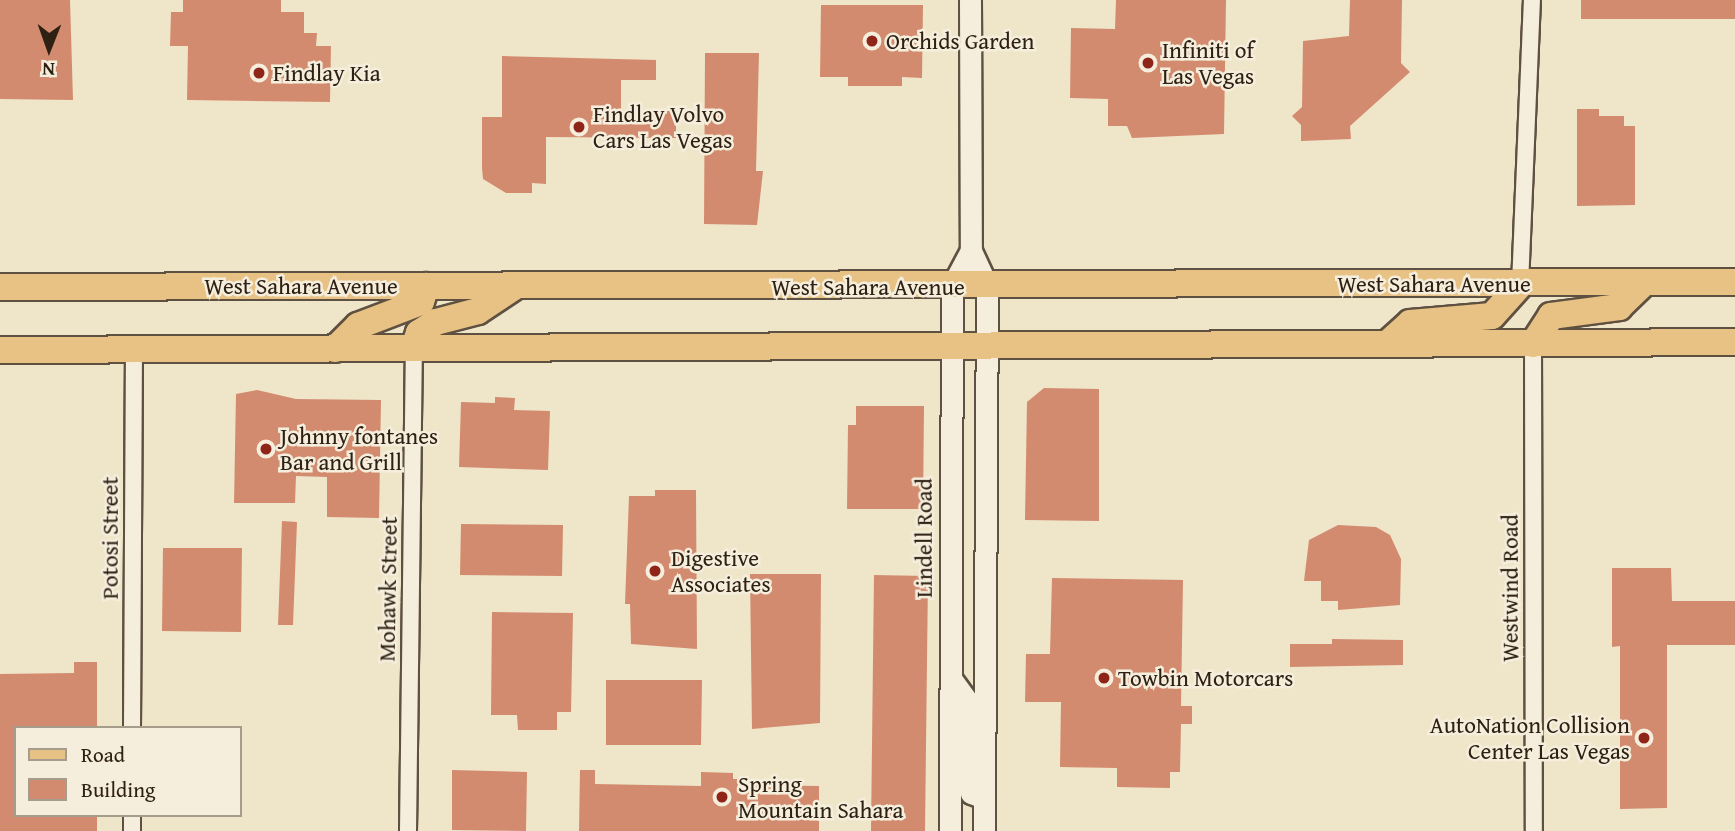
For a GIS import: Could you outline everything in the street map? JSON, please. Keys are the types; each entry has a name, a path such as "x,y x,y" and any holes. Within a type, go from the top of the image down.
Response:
{"main road":[{"name":"West Sahara Avenue","path":"4,289 1520,285 1735,282"},
{"path":"1534,344 1551,316 1619,307 1644,283"},
{"path":"1387,344 1410,323 1492,316 1520,285"},
{"path":"335,349 358,326 421,302 426,286"},
{"path":"414,348 419,333 436,322 478,311 514,287"},
{"path":"0,350 1735,342"}],"street":[{"name":"Lindell Road","path":"970,0 971,251 987,286 984,831"},
{"path":"1520,285 1532,0"},
{"name":"Lindell Road","path":"950,831 952,286 971,251"},
{"name":"Westwind Road","path":"1534,344 1534,831"},
{"name":"Mohawk Street","path":"408,831 414,348"},
{"name":"Potosi Street","path":"132,726 134,349"},
{"path":"952,680 967,701 971,793 984,799"}],"building":[{"path":"0,0 70,0 73,100 0,99"},
{"name":"Findlay Kia","path":"183,0 281,0 281,12 304,12 304,33 317,33 316,46 331,46 330,102 187,100 188,46 170,46 171,12 183,12"},
{"name":"Infiniti of Las Vegas","path":"1116,0 1226,0 1224,134 1132,138 1127,126 1108,126 1108,99 1070,98 1071,28 1115,29"},
{"path":"1350,0 1402,0 1401,63 1410,72 1350,126 1351,139 1301,141 1301,125 1292,116 1302,107 1303,41 1349,36"},
{"path":"1581,0 1735,0 1735,19 1581,19"},
{"name":"Orchids Garden","path":"821,5 923,5 922,78 902,77 902,86 848,86 848,77 820,77"},
{"path":"705,53 759,53 756,171 763,171 757,225 704,224"},
{"name":"Findlay Volvo Cars Las Vegas","path":"502,56 656,60 656,80 621,80 621,111 676,111 676,138 546,137 546,184 532,183 532,193 506,193 483,179 482,168 482,117 502,117"},
{"path":"1577,109 1599,109 1599,116 1624,116 1624,126 1635,126 1635,205 1577,206"},
{"path":"1044,388 1099,389 1099,521 1025,520 1027,402"},
{"path":"257,390 296,399 381,400 379,518 327,517 327,477 296,476 295,503 234,503 236,394"},
{"path":"495,397 515,398 514,410 550,411 548,470 459,467 461,402 495,403"},
{"path":"856,406 924,406 923,509 847,509 848,425 856,425"},
{"path":"655,490 696,490 697,649 631,644 630,604 625,604 629,496 655,496"},
{"path":"282,521 297,522 293,625 278,625"},
{"path":"461,524 563,525 562,576 460,575"},
{"path":"1338,525 1376,527 1390,535 1401,559 1400,605 1338,610 1338,601 1321,601 1321,581 1304,581 1309,540"},
{"path":"163,548 242,548 241,632 162,631"},
{"name":"AutoNation Collision Center Las Vegas","path":"1612,568 1671,568 1672,601 1735,601 1735,645 1667,645 1667,808 1620,809 1620,646 1612,647"},
{"path":"750,574 821,574 820,723 752,729"},
{"path":"874,575 928,576 925,831 871,831"},
{"name":"Towbin Motorcars","path":"1052,578 1183,580 1181,706 1192,706 1192,724 1181,724 1180,772 1170,772 1170,788 1117,787 1117,768 1060,767 1061,702 1025,702 1026,654 1050,654"},
{"path":"492,612 573,613 571,712 557,712 557,730 518,730 517,715 491,715"},
{"path":"1332,639 1403,640 1403,665 1290,667 1290,644 1332,644"},
{"path":"74,662 97,662 97,726 14,726 14,817 97,817 97,831 0,831 0,674 74,673"},
{"path":"606,680 702,680 701,745 606,745"},
{"path":"452,770 527,772 526,831 452,830"},
{"name":"Spring Mountain Sahara","path":"580,770 595,770 595,784 701,786 701,772 733,773 733,779 748,779 748,785 819,786 819,831 579,831"}],"place":[{"name":"Orchids Garden","path":"872,41"},
{"name":"Infiniti of Las Vegas","path":"1148,63"},
{"name":"Findlay Kia","path":"259,73"},
{"name":"Findlay Volvo Cars Las Vegas","path":"579,127"},
{"name":"Johnny fontanes Bar and Grill","path":"266,449"},
{"name":"Digestive Associates","path":"655,571"},
{"name":"Towbin Motorcars","path":"1104,678"},
{"name":"AutoNation Collision Center Las Vegas","path":"1644,738"},
{"name":"Spring Mountain Sahara","path":"722,797"}]}
